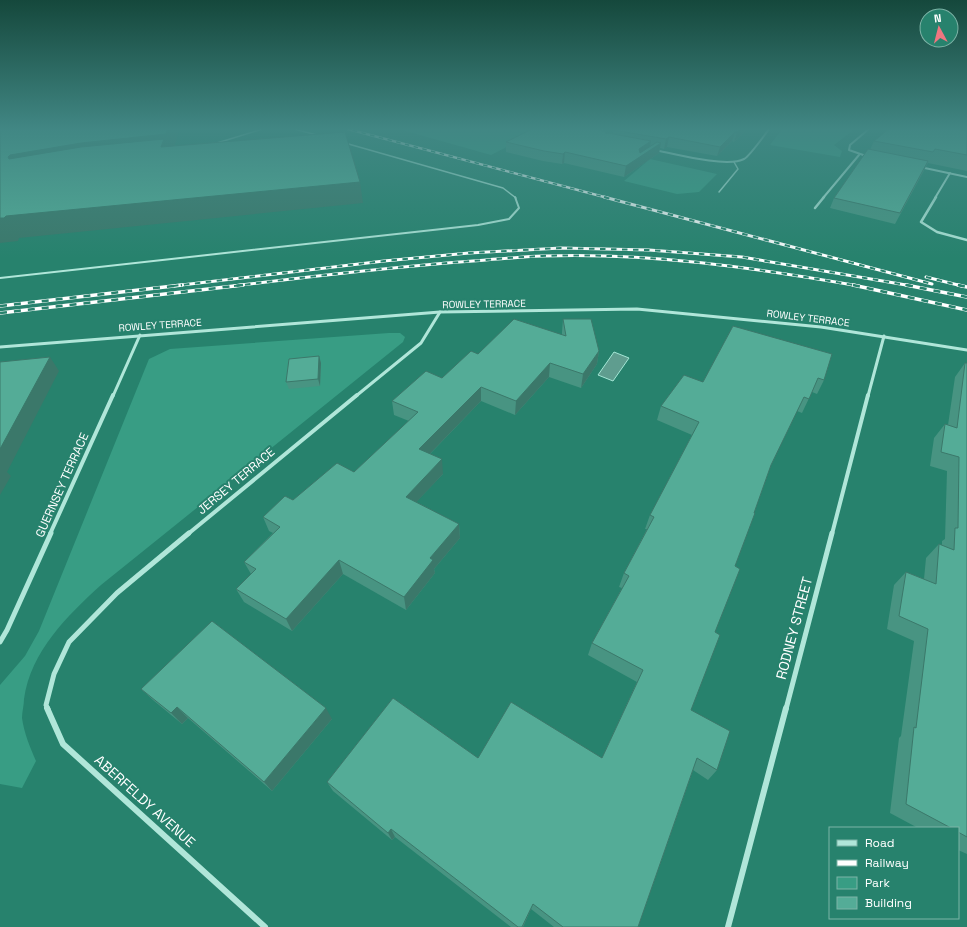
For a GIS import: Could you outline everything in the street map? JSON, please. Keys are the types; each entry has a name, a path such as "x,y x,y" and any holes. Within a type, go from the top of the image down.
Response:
{"street":[{"path":"815,208 846,171"},
{"path":"941,171 967,177"},
{"path":"950,173 921,222 927,228 941,234 967,240"},
{"name":"ROWLEY TERRACE","path":"0,347 440,312 637,309 821,327 967,350"},
{"name":"JERSEY TERRACE","path":"54,674 69,642 117,593 404,355 421,343 440,312"},
{"name":"GUERNSEY TERRACE","path":"0,642 11,623 140,335"},
{"name":"RODNEY STREET","path":"728,927 884,336"},
{"name":"ABERFELDY AVENUE","path":"54,674 46,705 63,744 265,927"}],"lane":[{"path":"0,278 478,225 508,219 519,208 516,198 503,188 444,171"},
{"path":"719,192 736,171"}],"green space":[{"path":"636,171 705,171 717,174 699,192 677,194 624,181"},
{"path":"400,333 405,337 403,342 101,585 64,622 42,650 34,665 24,699 22,716 23,724 36,761 22,788 0,784 0,685 25,656 39,631 149,359 170,349"}],"water":[{"path":"614,352 629,358 613,381 598,375"}],"building":[{"path":"0,171 357,171 360,182 6,216 4,218 0,218"},
{"path":"853,171 922,171 900,213 834,198"},
{"path":"514,319 566,336 563,319 591,319 599,351 583,374 550,363 516,401 481,387 419,449 442,459 406,497 459,524 430,558 433,560 404,597 339,560 286,619 236,589 256,569 244,562 280,527 263,517 285,496 293,500 337,463 354,472 418,412 392,401 426,371 442,378 471,351 478,354"},
{"path":"733,326 832,354 824,380 818,378 809,399 804,397 771,465 735,566 740,569 715,632 720,635 691,710 730,731 717,770 697,758 638,927 563,927 533,904 522,927 518,927 391,829 388,833 327,782 393,698 478,758 511,702 602,758 643,670 592,643 629,576 624,573 654,517 650,515 699,422 661,406 684,375 703,382"},
{"path":"319,356 318,379 286,382 289,359"},
{"path":"50,357 0,449 0,362"},
{"path":"965,363 967,363 967,837 959,833 959,827 949,827 906,804 914,727 916,728 928,629 899,616 906,572 936,584 939,544 954,550 955,528 958,528 959,457 941,452 945,424 957,428"},
{"path":"212,621 326,708 264,782 177,707 171,713 141,689"}],"railway":[{"path":"507,171 608,198"},
{"path":"604,197 932,284"},
{"path":"173,286 384,261 469,253 561,248 649,250 742,257 912,286"},
{"path":"234,286 443,263 533,256 582,255 622,256 701,263 780,273 853,285"},
{"path":"926,277 958,285"},
{"path":"0,306 182,285"},
{"path":"0,313 243,285"},
{"path":"853,285 859,286"},
{"path":"853,285 967,310"},
{"path":"906,285 967,297"},
{"path":"958,285 967,287"},
{"path":"958,285 962,286"}]}
